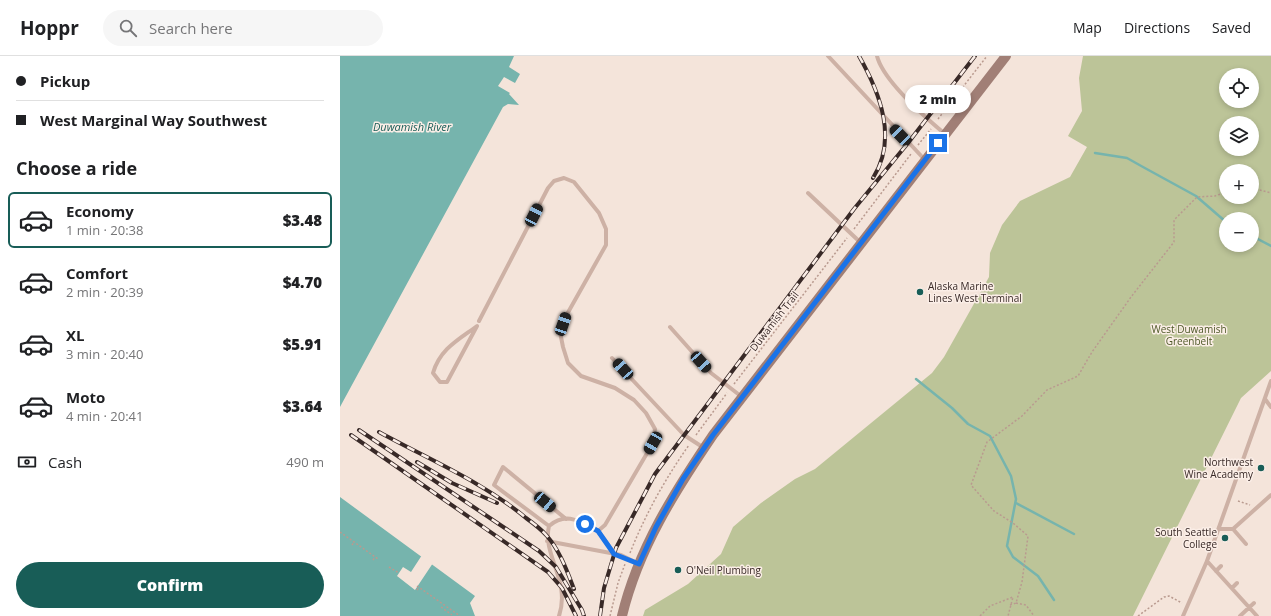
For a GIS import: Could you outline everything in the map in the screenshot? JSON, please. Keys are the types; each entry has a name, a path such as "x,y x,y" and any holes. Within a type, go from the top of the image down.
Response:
{"main road":[{"path":"622,616 639,564 656,527 679,485 704,448 1006,56"}],"lane":[{"path":"828,56 925,161"},
{"path":"877,56 878,64 886,75 934,125 945,134"},
{"path":"479,321 548,188 554,181 564,178 574,182 600,213 606,229 606,245 566,316 560,332 563,347 568,362 581,376 615,388 634,400 646,413 655,429 653,443 605,525 598,531"},
{"path":"808,192 862,243"},
{"path":"477,326 448,382 440,382 432,373 436,360 445,350 477,326"},
{"path":"670,327 711,373 730,389 743,397"},
{"path":"612,358 676,428 704,448"},
{"path":"1183,616 1208,561 1271,381"},
{"path":"1265,400 1271,407"},
{"path":"549,526 494,485 503,467 566,519"},
{"path":"1219,529 1233,529 1271,495"},
{"path":"559,616 562,588 547,541 549,526 558,520 571,518 598,531 614,554"},
{"path":"1233,529 1246,544"},
{"path":"547,541 614,554 639,564"},
{"path":"1208,561 1257,616"},
{"path":"1216,571 1221,566"},
{"path":"1232,588 1237,583"},
{"path":"1240,616 1254,603"}],"path":[{"name":"Duwamish Trail","path":"610,616 618,583 642,524 659,491 692,440 987,56"},
{"path":"1259,190 1271,193"},
{"path":"1016,603 1022,582 1028,536 1013,523 994,511 971,485 987,442 1022,416 1047,390 1078,376 1092,352 1131,297 1174,242 1174,220 1197,197 1219,194"},
{"path":"1238,501 1250,506 1253,503"},
{"path":"340,532 378,559"},
{"path":"352,546 354,542"},
{"path":"373,560 375,556"},
{"path":"389,567 399,573"},
{"path":"417,590 418,586 459,616"},
{"path":"1138,616 1164,597 1169,596 1187,607"},
{"path":"980,616 990,606 1013,597 1008,616"},
{"path":"1010,605 1016,603 1026,605 1034,616"},
{"path":"441,607 452,615"}],"green space":[{"name":"West Duwamish Greenbelt","path":"1083,56 1271,56 1271,371 1241,398 1133,616 643,616 645,610 688,584 721,554 733,527 761,503 795,479 815,469 932,373 944,357 989,277 990,253 1002,225 1020,201 1070,177 1087,147 1068,136 1082,111 1079,78"}],"water":[{"name":"Duwamish River","path":"340,56 514,56 509,67 520,74 515,83 504,77 498,86 510,93 509,94 519,105 508,104 503,107 340,407"},
{"path":"340,497 475,596 470,603 475,616 340,616"}],"pier":[{"path":"422,555 433,563 415,590 397,576 403,567 411,572"}],"waterway":[{"path":"1095,153 1127,158 1196,196 1219,216"},
{"path":"1259,240 1271,246"},
{"path":"916,379 952,408 968,424 990,436 1011,476 1016,499 1007,546 1013,557 1038,576 1054,600"},
{"path":"1016,503 1074,534"}],"railway":[{"path":"859,56 874,85 883,116 885,132 884,148 880,163 873,178"},
{"path":"600,616 604,588 616,548 655,474 854,209 908,143 975,56"},
{"path":"359,430 539,551 556,567 582,610 584,616"},
{"path":"379,432 474,482 492,493 534,524 547,536 556,548 574,589"},
{"path":"351,435 548,572 562,588 576,616"},
{"path":"417,462 452,483 497,503"}],"place":[{"name":"Alaska Marine Lines West Terminal","path":"920,292"},
{"name":"Northwest Wine Academy","path":"1261,468"},
{"name":"South Seattle College","path":"1225,538"},
{"name":"O'Neil Plumbing","path":"678,570"}],"route":[{"path":"585,524 598,531 614,554 621,555 639,564 656,527 683,479 713,435 938,143"}]}
